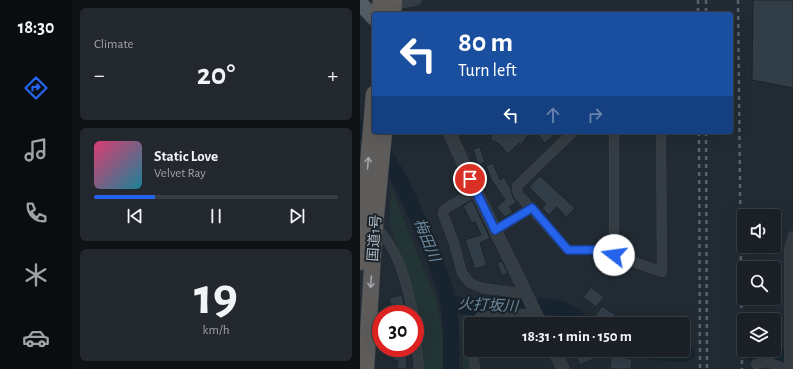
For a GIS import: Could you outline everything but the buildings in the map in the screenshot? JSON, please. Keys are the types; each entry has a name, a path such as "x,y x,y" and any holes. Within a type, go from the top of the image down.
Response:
{"highway":[{"path":"382,12 396,4"},
{"name":"国道1号","path":"366,369 367,220 372,131"},
{"name":"国道1号","path":"360,262 384,134"}],"main road":[{"path":"360,3 372,16"}],"street":[{"path":"396,4 417,0"},
{"path":"450,134 537,317"},
{"path":"571,134 517,186 518,194 568,250 594,250 614,255 662,272 661,134"},
{"path":"614,134 614,255"},
{"path":"476,191 444,210 443,214 454,243 462,273 470,283 482,288 526,294"},
{"path":"495,230 532,208"},
{"path":"367,220 385,238 394,253 405,282 411,305"},
{"path":"789,369 791,348 789,249 793,236"},
{"path":"480,317 500,317"},
{"path":"418,357 419,369"},
{"path":"474,357 475,369"},
{"path":"557,357 563,369"},
{"path":"756,364 768,362 786,369"}],"shaded area":[{"path":"391,188 436,299 444,339 446,369 424,369 424,305 415,305 405,265 390,225"},
{"path":"466,310 475,312 471,317 464,317 464,357 470,357 470,369 463,369 460,321"}],"waterway":[{"name":"梅田川","path":"360,127 372,138 391,164 412,207 438,268 444,285 449,310 451,369"},
{"name":"火打坂川","path":"448,302 465,307 527,306"},
{"name":"火打坂川","path":"542,306 564,310 576,317"},
{"name":"火打坂川","path":"781,356 793,361"}],"railway":[{"path":"698,0 698,12"},
{"path":"706,0 706,12"},
{"path":"738,0 742,369"},
{"path":"699,134 700,369"},
{"path":"706,134 707,369"}],"route":[{"path":"470,179 495,230 532,208 568,250 594,250 614,255"}]}
